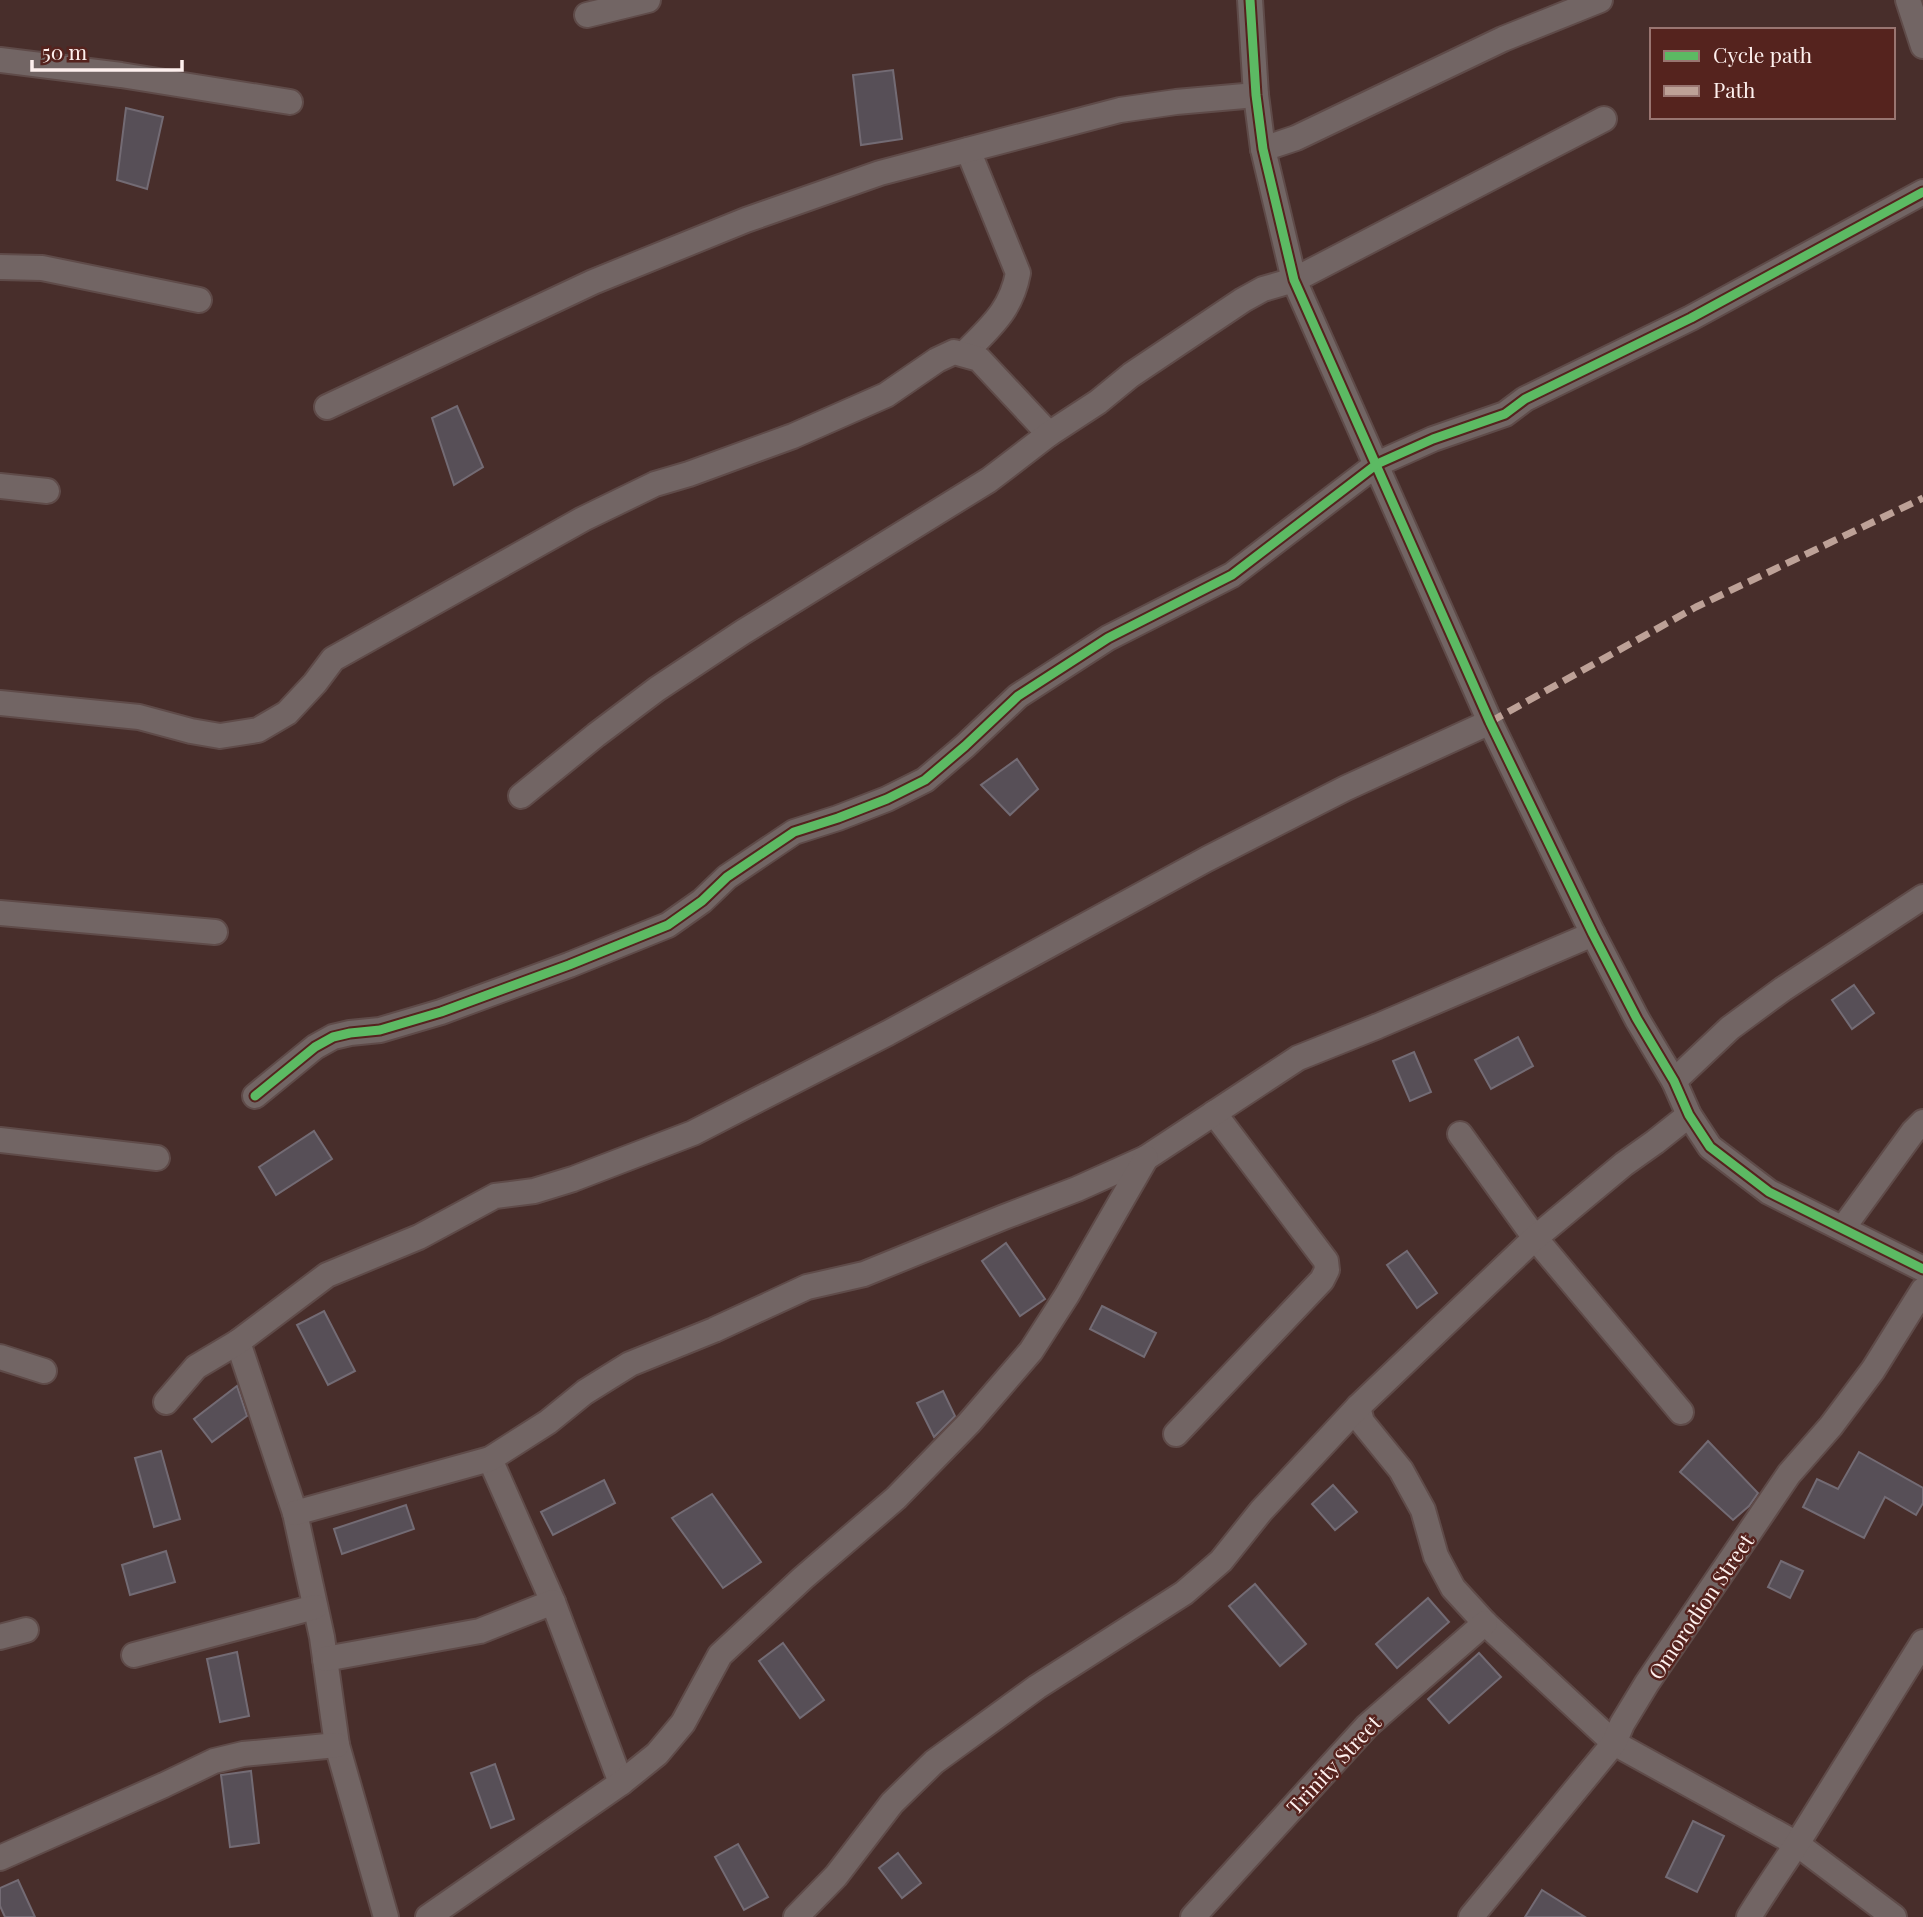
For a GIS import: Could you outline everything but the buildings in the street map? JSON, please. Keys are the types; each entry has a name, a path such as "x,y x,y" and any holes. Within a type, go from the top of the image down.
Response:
{"street":[{"path":"587,15 648,0"},
{"path":"1250,0 1256,95 1263,149 1294,280 1490,722 1637,1019 1674,1081 1689,1115 1710,1147 1769,1192 1923,1269"},
{"path":"1263,149 1296,138 1503,39 1600,0"},
{"path":"1908,0 1923,46"},
{"path":"0,60 121,75 290,102"},
{"path":"327,407 593,282 805,198 880,173 1120,110 1256,95"},
{"path":"522,796 657,689 743,632 989,480 1049,434 1086,411 1131,375 1243,300 1263,289 1294,280 1604,119"},
{"path":"964,354 1004,311 1015,291 1018,273 968,150"},
{"path":"255,1096 314,1047 333,1037 380,1030 442,1012 668,925 702,901 727,877 794,832 887,799 925,780 1018,696 1108,638 1232,575 1377,464 1433,439 1505,414 1525,399 1691,318 1923,192"},
{"path":"0,267 42,268 199,300"},
{"path":"0,703 139,718 220,736 258,730 287,712 315,683 332,659 583,519 654,484 793,436 886,395 937,360 954,352 979,359 1049,434"},
{"path":"0,486 47,491"},
{"path":"166,1402 197,1367 238,1342 327,1275 419,1237 495,1196 534,1191 560,1183 693,1133 888,1033 1207,859 1346,788 1490,722"},
{"path":"1674,1081 1730,1028 1783,989 1923,897"},
{"path":"0,913 215,932"},
{"path":"295,1513 490,1459 630,1364 715,1330 807,1287 864,1274 1077,1189 1146,1158 1298,1058 1593,934"},
{"path":"1176,1434 1322,1280 1326,1269 1326,1261 1214,1113"},
{"path":"796,1917 836,1876 892,1803 934,1762 1037,1687 1184,1594 1221,1561 1261,1511 1358,1407 1535,1238 1624,1164 1689,1115"},
{"path":"1843,1228 1923,1122"},
{"path":"1460,1134 1535,1238 1681,1412"},
{"path":"0,1139 157,1158"},
{"path":"428,1917 621,1783 657,1754 683,1723 720,1655 803,1578 897,1498 969,1423 1031,1351 1067,1295 1146,1158"},
{"name":"Omorodion Street","path":"1471,1917 1614,1743 1622,1724 1647,1683 1788,1474 1831,1426 1873,1370 1923,1290"},
{"path":"238,1342 295,1513 325,1659 337,1745 386,1917"},
{"path":"0,1357 44,1371"},
{"path":"1358,1407 1362,1422 1401,1470 1423,1510 1436,1556 1453,1588 1485,1623 1614,1743 1797,1844 1894,1917"},
{"path":"490,1459 553,1602 621,1783"},
{"path":"325,1659 480,1630 553,1602"},
{"path":"134,1655 315,1607"},
{"name":"Trinity Street","path":"1193,1917 1367,1726 1485,1623"},
{"path":"0,1637 26,1630"},
{"path":"1749,1917 1923,1642"},
{"path":"0,1858 214,1761 243,1754 337,1745"}],"marked path":[{"path":"1490,722 1696,607 1923,498"}],"cycle path":[{"path":"1250,0 1256,95 1263,149 1294,280 1490,722 1637,1019 1674,1081 1689,1115 1710,1147 1769,1192 1923,1269"},
{"path":"255,1096 315,1047 333,1037 380,1030 441,1012 668,925 702,901 727,877 794,832 887,799 925,780 1018,696 1108,638 1232,575 1377,464 1433,439 1505,414 1525,399 1691,318 1923,192"}]}
